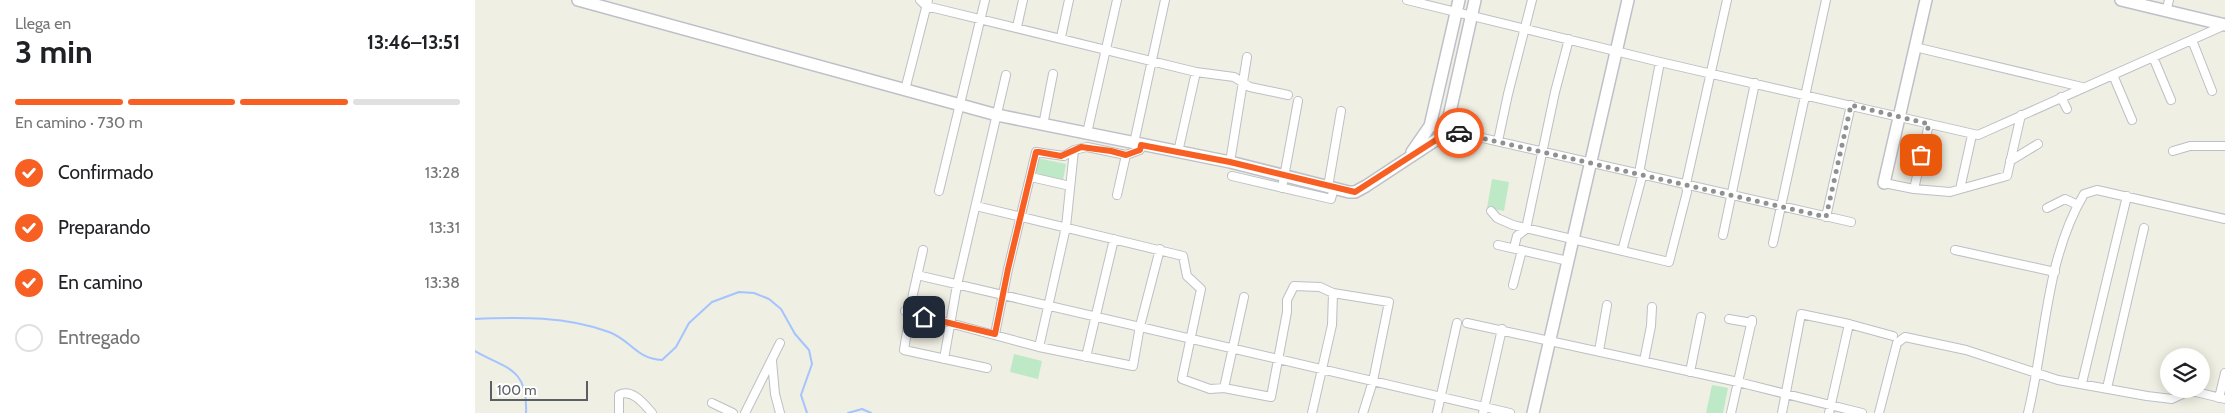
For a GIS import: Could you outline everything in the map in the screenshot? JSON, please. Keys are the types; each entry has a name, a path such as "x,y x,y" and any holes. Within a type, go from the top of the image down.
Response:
{"street":[{"path":"578,0 997,115 1230,162 1349,192 1360,190 1439,138 1447,130 1475,0"},
{"path":"920,0 981,18 1196,72 1234,77 1250,87 1288,95"},
{"path":"939,191 985,0"},
{"path":"1017,27 1023,0"},
{"path":"1061,37 1069,0"},
{"path":"1087,133 1117,0"},
{"path":"995,334 1002,295 1036,152 1064,156 1074,150 1087,147 1126,155 1140,150 1138,144 1165,0"},
{"path":"1407,0 1660,62 1711,72 1972,135 1978,135 2082,87 2225,25"},
{"path":"1409,156 1430,126 1459,0"},
{"path":"1498,141 1532,0"},
{"path":"1533,413 1627,0"},
{"path":"1491,211 1497,218 1526,229 1669,262 1687,192 1686,184 1727,0"},
{"path":"1773,243 1826,0"},
{"path":"1926,0 1885,183 1914,189 1949,192 2007,176 2021,116"},
{"path":"2121,0 2225,25"},
{"path":"2166,12 2169,0"},
{"path":"905,90 927,3"},
{"path":"1513,285 1518,249 1517,236 1526,229 1542,151 1569,39"},
{"path":"2192,40 2212,91"},
{"path":"1915,47 2082,87"},
{"path":"1230,162 1240,106 1241,82 1247,57"},
{"path":"2153,57 2171,100"},
{"path":"1622,251 1641,173 1660,62"},
{"path":"1179,152 1196,72"},
{"path":"944,358 957,285 1006,74"},
{"path":"1043,125 1053,74"},
{"path":"2113,74 2132,120"},
{"path":"1723,235 1755,83"},
{"path":"2061,97 2067,109"},
{"path":"1282,188 1298,101"},
{"path":"1826,217 1851,105"},
{"path":"1232,176 1331,200 1341,112"},
{"path":"1914,189 1929,124"},
{"path":"1430,126 1851,222"},
{"path":"1959,189 1972,135"},
{"path":"2011,161 2037,144"},
{"path":"2173,151 2199,146 2225,146"},
{"path":"1039,347 1066,228 1074,150"},
{"path":"1117,195 1126,155"},
{"path":"1031,177 1070,186"},
{"path":"2027,413 2059,254 2078,204 2084,194 2092,190 2127,196 2225,219"},
{"path":"2082,383 2127,196"},
{"path":"2047,208 2065,199 2078,204"},
{"path":"976,206 1183,256 1187,276 1201,289 1182,379 1210,389 1225,388 1271,397 1287,300 1294,286 1320,287 1333,293 1389,302 1373,381 1363,413"},
{"path":"2107,388 2144,228"},
{"path":"1086,357 1115,239"},
{"path":"1498,244 1568,260"},
{"path":"923,250 908,312 904,350 987,368"},
{"path":"908,312 1039,347 1133,366 1140,326 1160,250"},
{"path":"1955,250 2055,272"},
{"path":"917,275 1441,397 1484,410 1510,413"},
{"path":"1312,413 1332,325 1333,293"},
{"path":"1225,388 1244,297"},
{"path":"1599,351 1607,305"},
{"path":"1644,361 1652,307"},
{"path":"1782,413 1801,314 1893,336"},
{"path":"1690,372 1701,317"},
{"path":"1729,318 1752,322 1731,413"},
{"path":"1467,322 1738,382 1786,394 1830,409 1862,413"},
{"path":"1437,413 1457,323"},
{"path":"1830,409 1849,324"},
{"path":"1484,410 1502,329"},
{"path":"1879,413 1897,343 1905,337 1965,350 2036,372 2048,378 2164,398 2177,398 2182,394 2192,392 2208,393 2222,399 2225,374"},
{"path":"745,413 780,343"},
{"path":"771,360 775,394 780,413"},
{"path":"619,413 619,396 627,393 633,395 652,413"},
{"path":"712,403 733,413"}],"green space":[{"path":"1037,158 1066,164 1063,181 1033,175"},
{"path":"1492,179 1509,182 1504,211 1487,208"},
{"path":"1014,354 1042,361 1038,379 1010,372"},
{"path":"1712,385 1728,388 1723,413 1706,413"}],"waterway":[{"path":"475,319 526,318 576,323 617,335 640,353 653,359 662,360 676,347 689,323 712,302 739,292 754,293 769,299 781,309 795,334 809,350 812,364 801,395 807,413"},
{"path":"475,351 505,366 519,378 526,398 526,413"},
{"path":"848,413 862,409 871,413"}],"way so far":[{"path":"1459,133 1643,173 1826,217 1839,151 1851,105 1929,124 1921,155"}],"route":[{"path":"924,317 995,334 1008,269 1036,152 1064,156 1081,147 1087,147 1126,155 1140,150 1141,145 1230,162 1355,192 1439,138 1447,130 1459,133"}]}
